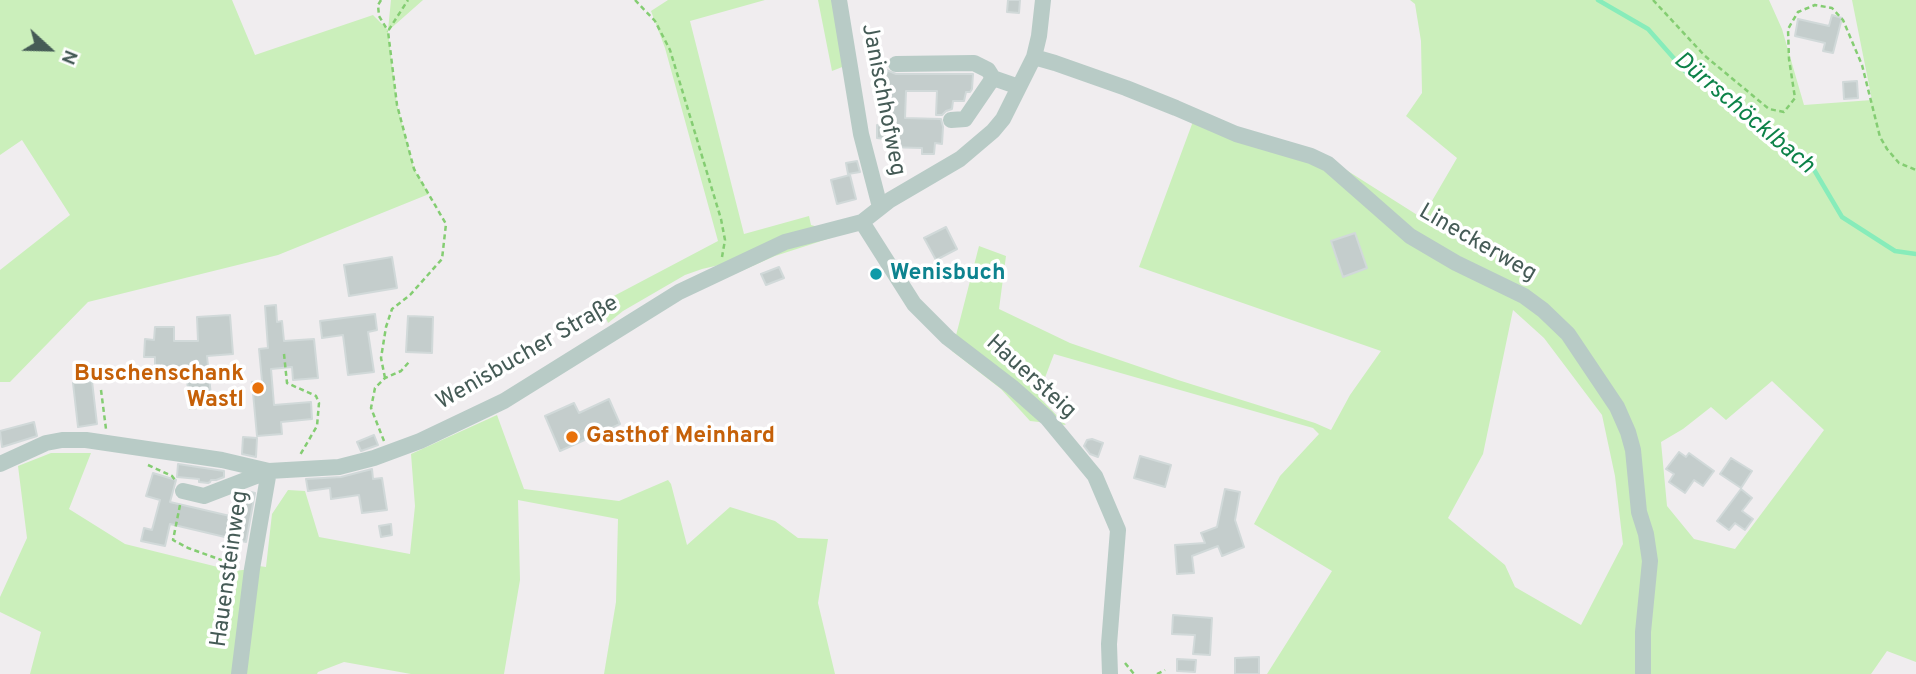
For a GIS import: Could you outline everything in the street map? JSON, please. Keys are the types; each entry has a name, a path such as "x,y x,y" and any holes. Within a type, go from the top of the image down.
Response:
{"street":[{"name":"Janischhofweg","path":"839,0 862,134 880,207"},
{"name":"Wenisbucher Straße","path":"0,464 46,443 62,440 107,442 222,460 269,471 292,470 339,467 420,442 504,401 679,292 785,242 862,222 880,207 960,159 982,142 1003,119 1034,57 1043,0"},
{"name":"Lineckerweg","path":"1034,57 1151,98 1236,134 1311,156 1328,164 1410,236 1455,263 1524,296 1567,334 1617,407 1633,450 1639,512 1650,561 1643,632 1643,674"},
{"path":"896,64 974,63 988,70 993,78 1019,88"},
{"path":"951,120 965,119 993,78"},
{"name":"Hauersteig","path":"862,222 914,304 948,338 1012,387 1047,418 1095,475 1118,530 1109,644 1110,674"},
{"path":"183,491 204,496 269,471"},
{"name":"Hauensteinweg","path":"239,674 252,565 269,471"}],"path":[{"path":"382,0 378,5 379,16 388,31 397,105 414,169 446,224 442,259 410,295 392,309 386,327 382,358 386,378"},
{"path":"388,31 408,0"},
{"path":"635,0 655,21 670,50 723,230 725,240 718,273"},
{"path":"1653,0 1716,64 1769,109 1784,112 1795,98 1788,29 1798,12 1815,5 1832,8 1843,20 1862,65 1880,137 1886,149 1899,163 1916,170"},
{"path":"284,354 286,383 316,396 319,403 317,426 292,470"},
{"path":"390,453 371,408 375,388 386,378 401,371 408,362"},
{"path":"101,390 107,442"},
{"path":"147,464 172,476 183,491 173,540 228,562 252,565"},
{"path":"1157,674 1166,670"}],"green space":[{"path":"0,0 232,0 255,55 373,15 388,30 391,0 423,0 388,31 397,105 414,169 429,194 278,255 88,302 10,382 0,382 0,270 70,215 22,140 0,155"},
{"path":"668,0 765,0 690,21 744,234 809,216 811,225 843,234 775,256 730,276 724,264 685,275 623,311 608,323 606,318 598,322 593,307 718,241 665,48 651,11"},
{"path":"818,0 841,0 850,64 832,71"},
{"path":"1410,0 1769,0 1782,29 1804,105 1872,100 1852,0 1916,0 1916,662 1887,651 1871,674 1267,674 1332,571 1254,524 1280,476 1319,434 1313,428 1054,354 1038,396 1066,425 1030,421 1001,389 952,351 979,246 1006,256 999,309 1070,343 1331,430 1350,395 1381,351 1139,267 1195,116 1313,149 1422,218 1457,158 1406,116 1422,93 1421,41 1415,4","holes":["1513,310 1544,338 1602,415 1615,476 1623,544 1581,625 1515,587 1505,565 1448,518 1483,454","1772,381 1824,430 1735,549 1694,539 1667,506 1661,442 1711,407 1726,420"]},
{"path":"497,415 524,489 619,501 668,480 687,545 730,507 775,521 798,538 828,539 818,603 835,674 604,674 616,602 618,519 518,500 520,580 504,674 411,674 344,662 317,674 30,674 41,632 0,612 0,597 27,538 18,466 51,453 91,453 69,509 125,544 234,571 251,569 252,565 266,567 272,514 288,490 305,491 319,537 410,554 415,506 411,454"}],"building":[{"path":"1008,0 1020,0 1019,13 1007,12"},
{"path":"1832,15 1842,18 1833,53 1823,51 1825,43 1795,36 1798,19 1829,26"},
{"path":"884,69 896,74 973,74 972,89 966,92 964,101 953,101 952,109 942,115 936,115 937,91 906,91 905,118 941,119 942,144 935,143 934,154 922,154 922,148 885,147 885,139 877,138 877,125 882,126"},
{"path":"1857,81 1858,98 1844,99 1843,82"},
{"path":"857,161 860,172 848,174 846,163"},
{"path":"850,175 856,199 837,204 831,180"},
{"path":"946,227 957,249 936,260 924,238"},
{"path":"1355,233 1367,268 1343,277 1331,241"},
{"path":"392,257 397,288 349,296 344,265"},
{"path":"779,267 784,278 766,285 761,274"},
{"path":"276,305 277,322 282,321 284,341 314,339 318,378 293,380 292,367 271,369 274,405 311,402 312,419 281,422 282,434 257,436 252,382 262,381 259,349 268,348 265,306"},
{"path":"375,314 377,330 368,332 374,372 348,375 343,335 322,338 320,321"},
{"path":"230,315 233,354 207,356 212,406 190,409 187,380 155,379 155,357 144,357 145,339 154,340 155,327 174,327 174,341 198,341 197,317"},
{"path":"408,316 433,317 432,353 406,352"},
{"path":"92,381 97,424 78,427 73,383"},
{"name":"Gasthof Meinhard","path":"609,399 620,424 560,451 545,416 574,403 579,413"},
{"path":"34,422 37,436 2,447 0,431"},
{"path":"374,435 378,445 361,451 357,442"},
{"path":"243,437 257,438 256,457 242,454"},
{"path":"1087,440 1103,443 1098,457 1090,454 1084,446"},
{"path":"1679,452 1686,457 1689,453 1714,471 1703,486 1694,480 1685,493 1669,482 1674,474 1666,469"},
{"path":"1140,456 1171,465 1165,487 1134,478"},
{"path":"1731,458 1752,471 1741,488 1720,474"},
{"path":"178,464 224,471 224,477 208,483 199,482 199,479 177,477"},
{"path":"372,469 373,479 382,478 387,510 362,513 359,495 331,499 330,488 308,491 306,479 341,477"},
{"path":"153,473 176,480 170,502 230,516 235,495 247,491 255,493 246,542 170,524 165,546 141,541 144,528 152,530 160,500 146,496"},
{"path":"1225,489 1240,492 1235,520 1244,547 1222,556 1218,546 1192,556 1194,573 1177,574 1175,545 1205,543 1201,533 1217,527"},
{"path":"1741,489 1752,498 1742,511 1753,519 1745,530 1735,523 1729,530 1717,521"},
{"path":"391,524 392,535 381,537 379,526"},
{"path":"1173,615 1212,618 1210,655 1193,654 1195,635 1172,634"},
{"path":"1259,657 1259,674 1235,674 1235,658"},
{"path":"1177,659 1196,660 1195,672 1177,671"}],"waterway":[{"name":"Dürrschöcklbach","path":"1598,0 1648,29 1686,72 1813,168 1842,217 1895,251 1916,254"}],"place":[{"name":"Wenisbuch","path":"876,274"},
{"name":"Buschenschank Wastl","path":"258,388"},
{"name":"Gasthof Meinhard","path":"572,437"}]}
